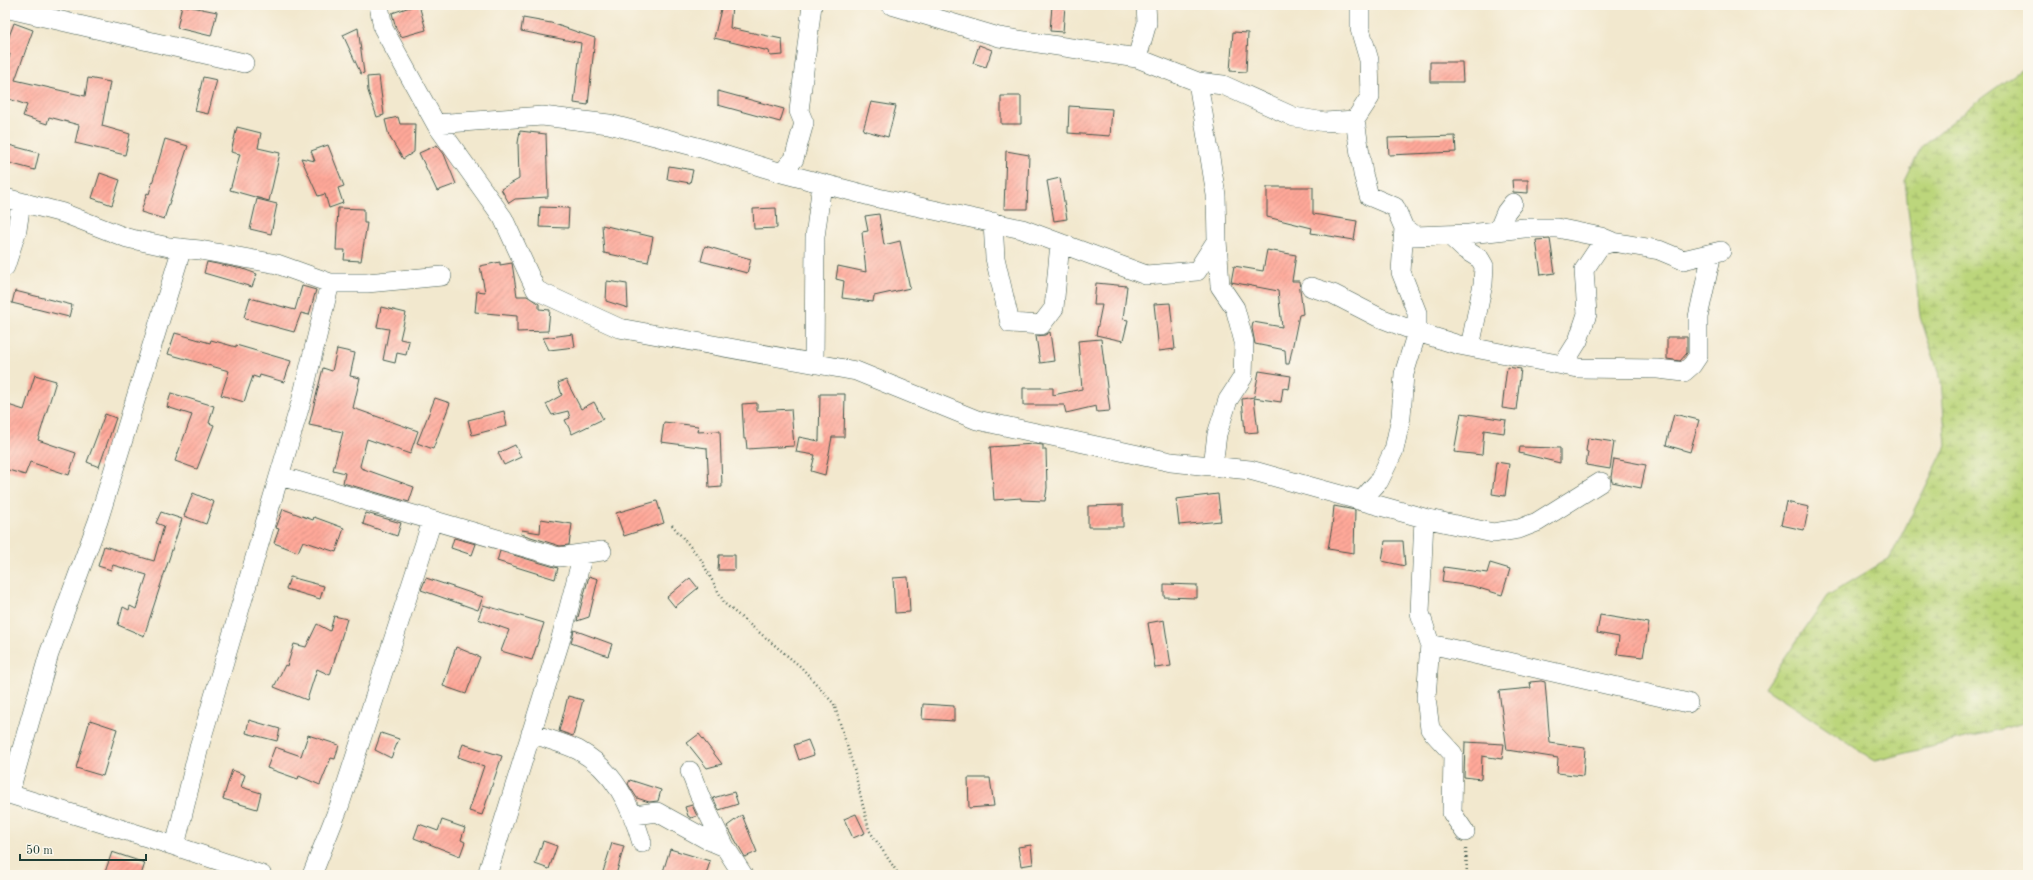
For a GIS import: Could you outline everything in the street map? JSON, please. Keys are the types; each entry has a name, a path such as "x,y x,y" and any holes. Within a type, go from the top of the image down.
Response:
{"street":[{"path":"379,5 383,28 436,124 502,218 536,290 619,328 856,371 978,420 1171,462 1250,470 1424,518 1493,533 1519,530 1537,522 1601,482"},
{"path":"782,174 794,159 804,123 798,111 812,5"},
{"path":"891,5 999,38 1136,58 1198,82 1223,86 1294,117 1325,122 1355,120"},
{"path":"1136,58 1147,23 1146,5"},
{"path":"1360,5 1360,28 1369,60 1370,96 1355,120 1363,174 1369,196 1395,207 1404,228 1401,272 1417,313 1417,332 1404,374 1401,417 1394,450 1379,481 1361,501"},
{"path":"5,8 244,63"},
{"path":"1198,82 1216,195 1220,286"},
{"path":"436,124 542,116 609,124 701,148 782,174 878,198 1022,229 1146,275 1197,271 1220,286 1235,308 1244,342 1243,377 1228,400 1217,434 1213,466"},
{"path":"814,363 815,236 822,184"},
{"path":"5,267 17,230 13,200 63,213 127,238 169,247 200,250 276,264 330,283 367,283 442,276"},
{"path":"1498,231 1506,212 1513,203"},
{"path":"993,222 995,258 1010,323 1041,325 1054,308 1060,243"},
{"path":"1311,287 1333,294 1378,317 1417,332 1470,347 1563,365 1584,368 1658,369 1684,372 1692,365 1698,356 1698,317 1716,252 1683,260 1659,250 1613,242 1601,237 1558,228 1415,236 1404,228"},
{"path":"1449,235 1480,259 1484,266 1483,284 1470,347"},
{"path":"1197,271 1218,240"},
{"path":"1563,365 1578,341 1587,314 1584,270 1600,246 1613,242"},
{"path":"182,248 98,521 49,654 7,793 262,875"},
{"path":"175,846 199,747 223,660 280,476 301,402 330,283"},
{"path":"280,476 558,557 602,551"},
{"path":"1424,518 1420,613 1430,644 1426,698 1430,729 1453,754 1452,813 1465,832"},
{"path":"312,875 340,804 432,521"},
{"path":"487,875 561,638 583,554"},
{"path":"1430,644 1688,703"},
{"path":"532,733 578,750 611,776 634,815 642,843"},
{"path":"690,771 701,799 725,847 743,875"},
{"path":"634,815 657,812 706,839 725,847"}],"path":[{"path":"672,525 700,558 725,604 800,667 834,704 853,765 869,830 899,875"},
{"path":"1465,832 1467,875"}],"green space":[{"path":"2028,65 2028,722 1875,761 1765,688 1827,596 1890,558 1946,446 1941,380 1920,316 1905,181 1922,146 1983,97"}],"building":[{"path":"182,5 217,12 211,36 177,28"},
{"path":"419,5 426,30 401,37 396,28 392,13"},
{"path":"722,5 732,5 730,28 782,39 783,55 770,56 769,51 714,38"},
{"path":"1052,5 1065,5 1063,32 1050,31"},
{"path":"523,18 551,23 595,38 588,105 574,103 581,43 521,31"},
{"path":"14,23 33,30 15,80 85,96 88,78 110,82 102,126 130,134 125,155 75,143 79,125 49,117 47,124 23,116 27,105 9,99 8,101 5,100 5,73 10,54 5,53 5,47"},
{"path":"358,28 364,73 361,74 343,35"},
{"path":"1233,32 1248,33 1246,72 1230,71"},
{"path":"979,45 992,50 986,67 973,63"},
{"path":"1430,62 1462,62 1463,82 1430,82"},
{"path":"379,76 384,115 377,117 368,91 367,77"},
{"path":"203,77 217,80 208,114 195,111"},
{"path":"718,91 784,109 780,122 718,105"},
{"path":"1001,96 1021,96 1021,124 1001,124"},
{"path":"871,102 896,106 888,137 863,130"},
{"path":"1069,106 1112,109 1110,136 1068,133"},
{"path":"398,117 400,124 415,124 414,152 403,159 389,136 385,120"},
{"path":"237,127 261,133 258,148 280,153 269,201 230,190 240,154 231,152"},
{"path":"520,131 546,134 548,197 515,199 509,203 501,189 519,179 518,143"},
{"path":"1455,136 1456,152 1389,155 1388,138"},
{"path":"165,139 188,146 164,219 141,212 147,193 149,194"},
{"path":"5,144 39,153 35,170 5,162"},
{"path":"328,145 344,186 338,188 343,203 329,208 325,194 318,196 301,158 315,161 311,151"},
{"path":"437,145 444,154 456,184 437,191 419,153"},
{"path":"1006,151 1029,155 1027,209 1004,209"},
{"path":"669,166 693,170 690,183 667,179"},
{"path":"100,173 120,180 112,205 92,198"},
{"path":"1060,178 1067,219 1054,221 1047,181"},
{"path":"1512,180 1528,180 1528,193 1513,192"},
{"path":"1267,187 1313,187 1313,214 1357,221 1354,240 1311,233 1312,228 1267,217"},
{"path":"257,199 277,204 271,234 250,229"},
{"path":"540,207 569,208 568,228 539,227"},
{"path":"338,208 364,209 364,223 367,223 361,261 344,260 345,250 336,250"},
{"path":"776,208 777,228 754,229 753,209"},
{"path":"879,214 884,245 900,241 910,288 874,296 873,302 842,298 844,281 836,279 838,266 866,272 862,232 868,231 865,216"},
{"path":"602,225 653,237 648,262 604,253"},
{"path":"1550,239 1555,273 1541,275 1536,240"},
{"path":"705,246 751,259 747,273 701,261"},
{"path":"1267,250 1296,255 1292,281 1299,281 1303,314 1299,315 1289,364 1286,364 1285,350 1255,344 1252,328 1253,322 1282,327 1278,291 1231,282 1234,266 1263,271"},
{"path":"207,262 243,269 257,274 252,287 204,273"},
{"path":"500,262 500,265 512,263 517,296 527,296 539,304 539,309 550,310 548,331 517,332 517,316 475,312 477,291 485,292 480,266"},
{"path":"607,281 627,284 628,308 606,301"},
{"path":"1096,283 1127,286 1123,319 1128,320 1123,341 1096,335 1102,305 1094,305"},
{"path":"302,286 316,290 309,315 301,313 294,332 246,319 244,317 250,298 295,310"},
{"path":"15,291 72,305 69,317 12,303"},
{"path":"1170,303 1175,349 1159,351 1154,304"},
{"path":"381,307 406,313 400,339 409,341 406,355 397,353 395,363 383,360 389,329 377,327"},
{"path":"1050,332 1054,361 1040,363 1036,336 1045,335"},
{"path":"175,333 210,343 211,340 236,347 236,345 291,361 284,382 260,375 259,378 253,376 244,402 221,395 229,371 168,354"},
{"path":"573,334 575,347 549,350 543,338"},
{"path":"1667,337 1687,337 1687,353 1680,361 1667,359"},
{"path":"1101,339 1110,411 1097,412 1096,406 1066,413 1064,405 1023,405 1023,388 1053,388 1053,395 1082,389 1078,341"},
{"path":"337,349 355,353 350,376 360,378 353,408 418,431 410,454 367,439 360,466 361,468 414,487 409,502 343,483 345,473 333,470 343,432 309,425 323,368 332,371"},
{"path":"1507,367 1521,369 1516,410 1502,408"},
{"path":"1259,371 1291,376 1289,389 1283,388 1281,402 1254,398 1258,432 1245,433 1242,399 1254,397"},
{"path":"35,375 56,381 38,440 76,453 69,475 30,462 25,475 5,469 5,404 24,410"},
{"path":"566,380 581,409 594,402 603,419 572,434 565,420 570,418 568,411 552,415 546,404 562,395 558,383"},
{"path":"171,393 214,406 209,423 214,425 197,469 175,461 192,415 167,407"},
{"path":"820,394 845,394 844,437 832,437 825,475 811,471 815,455 796,452 799,437 819,441"},
{"path":"435,398 450,403 433,449 417,443"},
{"path":"757,403 757,411 791,409 794,446 747,449 746,439 744,439 742,404"},
{"path":"504,411 507,426 472,435 468,420"},
{"path":"1461,413 1506,420 1504,433 1484,430 1482,455 1454,452"},
{"path":"105,414 116,418 99,467 87,462"},
{"path":"1674,414 1699,420 1690,452 1666,445"},
{"path":"664,422 698,426 697,432 720,431 722,487 709,488 707,448 661,442"},
{"path":"1588,438 1614,442 1610,469 1586,465"},
{"path":"1034,444 1043,445 1043,450 1046,450 1047,488 1045,501 1021,500 1021,498 994,500 990,447"},
{"path":"515,445 521,457 504,465 498,453"},
{"path":"1520,447 1560,448 1560,463 1519,453"},
{"path":"1614,459 1646,465 1641,488 1612,482 1611,477"},
{"path":"1496,462 1509,464 1505,496 1492,494"},
{"path":"193,493 214,502 206,524 184,516"},
{"path":"1218,494 1221,521 1179,525 1176,499"},
{"path":"657,501 664,523 624,536 616,513"},
{"path":"1786,502 1809,507 1804,530 1781,525"},
{"path":"1123,505 1123,527 1088,527 1088,506"},
{"path":"1334,506 1355,510 1354,553 1328,549"},
{"path":"283,509 313,520 314,517 344,528 336,552 303,541 298,552 274,543 279,529 276,528"},
{"path":"161,512 182,519 144,636 118,625 123,607 129,610 130,606 136,609 147,575 113,565 111,570 98,566 104,546 154,561 164,526 156,523"},
{"path":"366,513 401,523 397,536 363,524"},
{"path":"541,519 572,524 569,545 560,546 521,534 522,530 540,533"},
{"path":"454,538 476,544 472,555 451,548"},
{"path":"1385,541 1403,541 1405,566 1382,561"},
{"path":"500,551 558,568 555,579 497,561"},
{"path":"719,555 735,555 735,570 718,570"},
{"path":"1490,563 1510,569 1502,595 1472,586 1442,582 1444,567 1487,573"},
{"path":"589,576 598,579 589,617 577,621"},
{"path":"290,577 324,586 320,599 286,589"},
{"path":"908,577 910,612 895,613 893,578"},
{"path":"426,578 483,597 478,610 421,590"},
{"path":"690,578 698,588 675,607 667,597"},
{"path":"1164,584 1197,585 1197,598 1164,597"},
{"path":"483,605 544,623 532,660 501,651 509,630 478,619"},
{"path":"1600,615 1649,623 1643,657 1617,654 1619,637 1597,633"},
{"path":"334,616 347,619 330,675 317,669 307,700 274,687 285,665 287,666 294,644 306,647 317,624 330,631"},
{"path":"1164,620 1171,666 1155,668 1148,623"},
{"path":"574,630 612,644 608,656 571,643"},
{"path":"456,647 480,657 466,694 443,686"},
{"path":"1530,682 1545,682 1550,743 1585,748 1583,776 1557,773 1558,758 1507,750 1499,691 1531,688"},
{"path":"568,696 583,700 573,736 559,731"},
{"path":"923,704 954,706 954,721 922,719"},
{"path":"90,720 117,729 103,776 76,768"},
{"path":"249,720 280,729 277,741 246,733"},
{"path":"381,733 399,739 391,758 375,750"},
{"path":"699,734 722,764 707,768 687,743"},
{"path":"308,735 339,745 335,759 331,758 320,785 299,776 298,779 267,768 275,747 301,756"},
{"path":"808,740 814,755 799,760 794,745"},
{"path":"1465,742 1504,744 1502,759 1482,756 1481,779 1464,777"},
{"path":"463,744 502,756 482,815 469,811 484,766 458,757"},
{"path":"232,770 245,775 241,787 261,793 257,809 223,799"},
{"path":"968,778 990,778 994,806 969,808"},
{"path":"630,780 661,790 658,801 649,802 637,798 628,784"},
{"path":"734,792 738,804 719,810 713,798"},
{"path":"692,805 697,816 691,818 688,816 685,807"},
{"path":"856,814 865,833 853,838 844,819"},
{"path":"742,815 757,852 745,857 727,826"},
{"path":"442,820 465,828 461,840 465,842 460,856 414,838 419,824 438,831"},
{"path":"543,841 557,846 549,869 535,864"},
{"path":"612,843 624,846 616,875 602,875"},
{"path":"1031,845 1033,864 1021,866 1018,847"},
{"path":"670,849 710,861 706,875 662,875"},
{"path":"112,852 145,863 141,875 104,875"}]}
